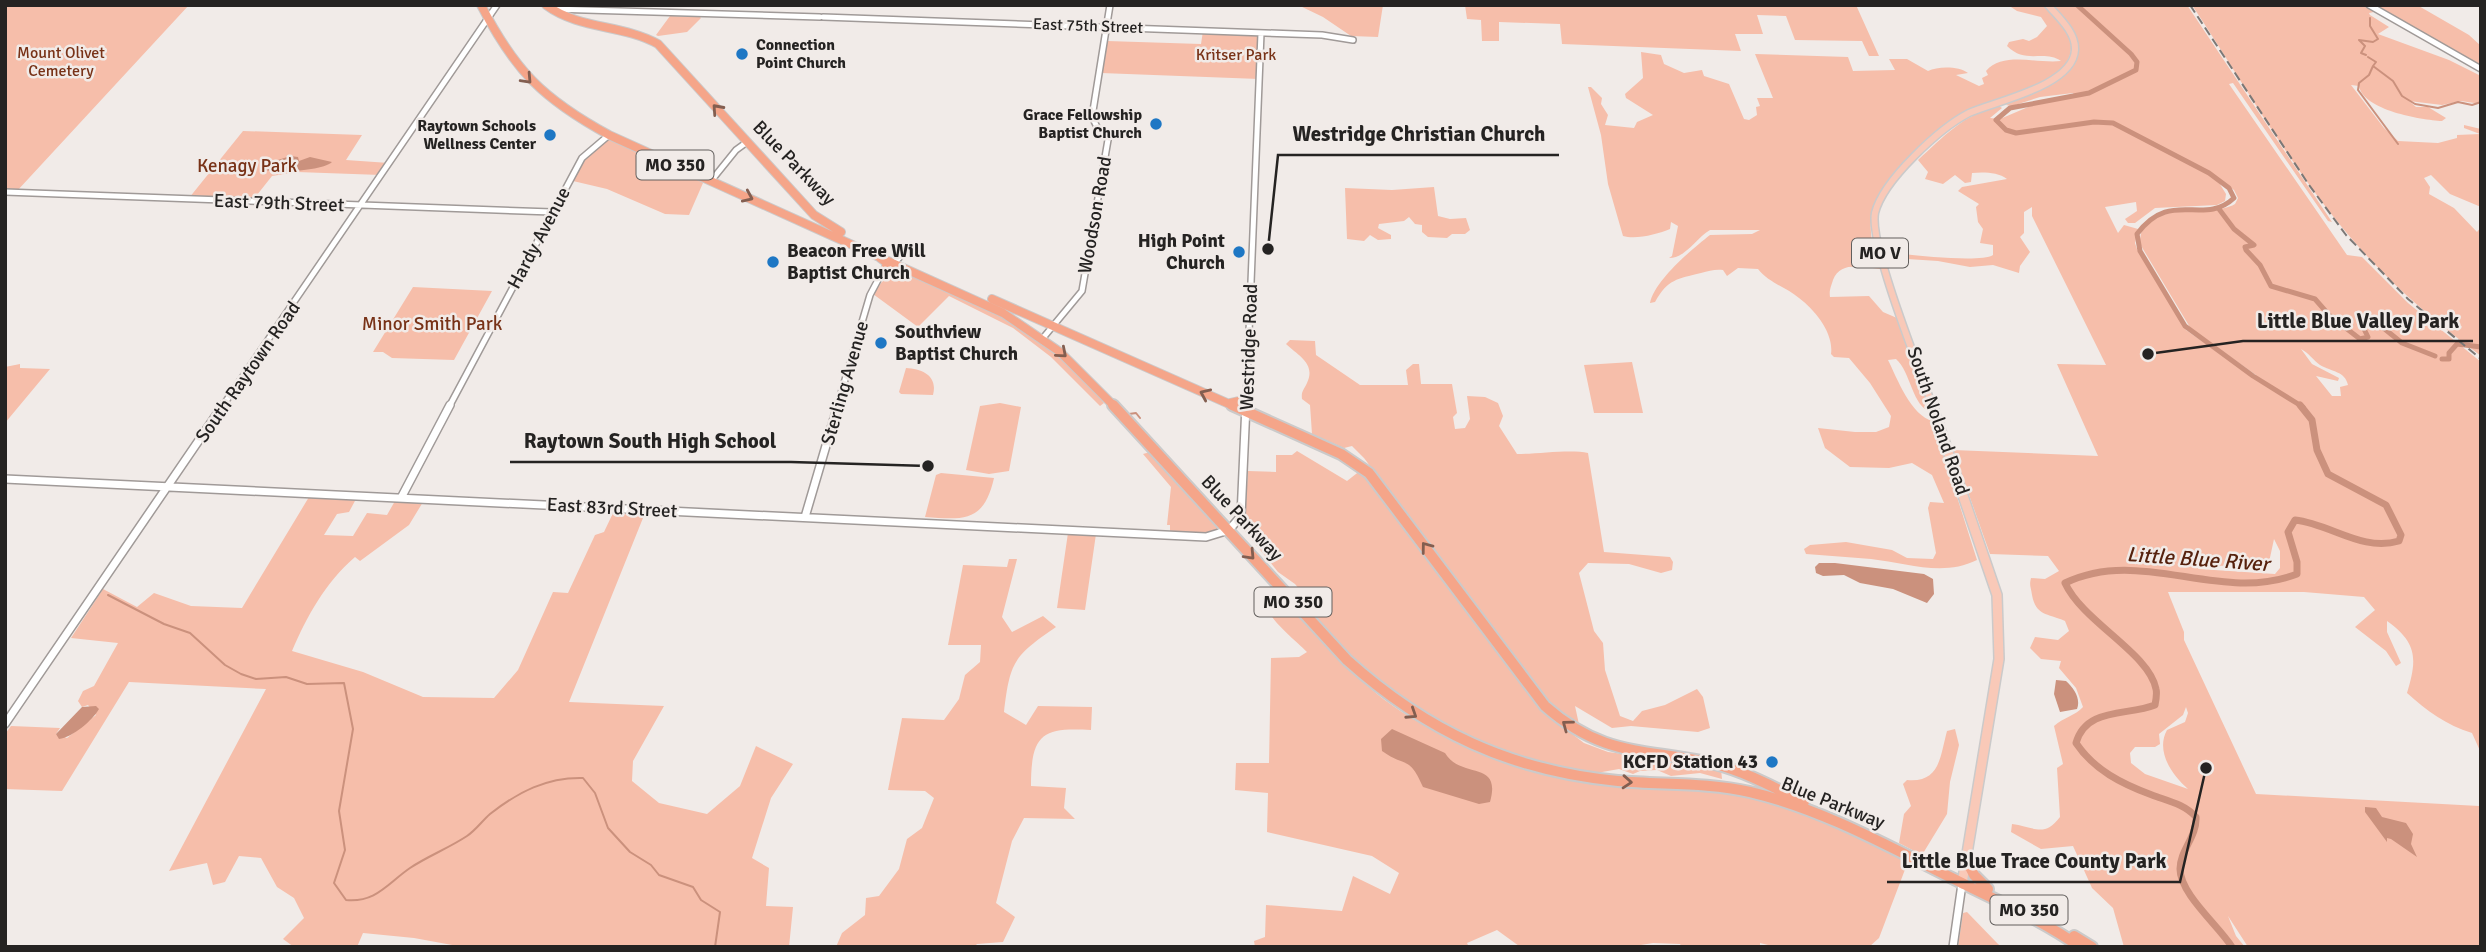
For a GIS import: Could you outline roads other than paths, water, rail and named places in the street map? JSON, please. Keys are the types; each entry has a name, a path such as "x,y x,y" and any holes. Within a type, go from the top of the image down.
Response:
{"highway":[{"name":"Blue Parkway","path":"481,5 514,65 541,93 574,117 868,250 1053,327 1341,454 1369,473 1534,692 1553,715 1573,730 1598,743 1622,751 1728,768 1963,881 2038,920 2080,947"},
{"name":"Blue Parkway","path":"548,7 575,22 634,34 653,41 824,223 989,305 1043,338 1086,376 1223,533 1362,675 1403,708 1461,741 1515,762 1567,775 1724,788 1776,799 1833,821 1963,881 1987,889 2092,947"},
{"path":"483,32 490,23"},
{"path":"868,250 887,263 884,273"},
{"path":"884,273 900,262"},
{"path":"1227,403 1241,401 1248,391"},
{"path":"1966,859 1973,875 1987,889"}],"main road":[{"name":"South Noland Road","path":"1963,881 1998,659 1997,595 1879,252 1874,219 1886,192 1942,131 1971,113 2039,88 2065,72 2073,58 2074,43 2064,21 2049,5"}],"street":[{"name":"South Raytown Road","path":"5,724 490,23 499,5"},
{"name":"Woodson Road","path":"1043,338 1082,291 1109,134 1099,131 1092,117 1110,5"},
{"path":"2369,5 2481,69"},
{"name":"East 75th Street","path":"548,7 1107,26 1322,35 1353,40"},
{"path":"474,43 483,32"},
{"name":"Westridge Road","path":"1223,533 1237,524 1241,516 1261,33"},
{"name":"Hardy Avenue","path":"401,498 582,158 609,135"},
{"path":"711,181 725,169 734,150 747,142"},
{"name":"East 79th Street","path":"5,192 552,212"},
{"name":"Sterling Avenue","path":"805,517 869,297 884,273"},
{"name":"East 83rd Street","path":"5,479 1200,537 1223,533"},
{"name":"South Noland Road","path":"1953,947 1963,881"}],"waterway":[{"name":"Little Blue River","path":"2077,5 2131,54 2137,62 2136,70 2089,93 2010,108 1996,120 2006,130 2016,133 2094,122 2113,123 2209,173 2229,188 2234,198 2222,206 2174,210 2150,220 2137,234 2140,251 2185,326 2253,376 2300,405"},
{"path":"2366,55 2361,53 2365,46 2359,40 2373,42 2378,39 2370,26 2370,18"},
{"path":"2368,57 2376,62 2373,66"},
{"path":"2373,66 2393,81 2402,96 2415,104 2438,108 2458,102 2472,105 2481,102"},
{"path":"2373,66 2369,75 2359,83 2358,90 2398,144"},
{"path":"2219,209 2234,229 2254,245 2245,247 2246,250 2260,265 2271,286 2315,299 2329,315 2360,339 2368,337 2362,325 2381,326 2402,343 2435,356"},
{"path":"2442,359 2449,359 2449,353 2457,344 2481,347"},
{"name":"Little Blue River","path":"2232,947 2193,899 2182,879 2181,862 2194,831 2196,817 2181,806 2110,775 2091,761 2076,743 2081,731 2098,718 2155,705 2156,691 2151,676 2141,663 2086,611 2065,583 2094,573 2122,570 2239,583 2268,581 2297,574 2297,562 2288,532 2295,520 2372,543 2399,541 2401,535 2386,505 2328,474 2317,450 2312,420 2300,405"},
{"path":"1129,414 1136,413 1140,418"},
{"path":"108,595 164,624 190,633 225,665 241,674 256,679 286,677 307,684 344,683 353,729 339,811 345,850 334,883 346,900 366,898 381,891 410,868 467,836 490,814 522,793 557,780 583,778 595,793 608,828 630,852 651,865 659,875 693,887 701,900 720,912 715,947"}],"railway":[{"path":"2190,5 2309,185 2346,235 2408,299 2481,359"}],"place":[{"name":"Connection Point Church","path":"742,54"},
{"name":"Grace Fellowship Baptist Church","path":"1156,124"},
{"name":"Raytown Schools Wellness Center","path":"550,135"},
{"name":"Westridge Christian Church","path":"1268,249"},
{"name":"High Point Church","path":"1239,252"},
{"name":"Beacon Free Will Baptist Church","path":"773,262"},
{"name":"Southview Baptist Church","path":"881,343"},
{"name":"Little Blue Valley Park","path":"2148,354"},
{"name":"Raytown South High School","path":"928,466"},
{"name":"KCFD Station 43","path":"1772,762"},
{"name":"Little Blue Trace County Park","path":"2206,768"}],"park label":[{"name":"Kritser Park","path":"1236,55"},
{"name":"Mount Olivet Cemetery","path":"61,62"},
{"name":"Kenagy Park","path":"247,166"},
{"name":"Minor Smith Park","path":"432,324"}]}
